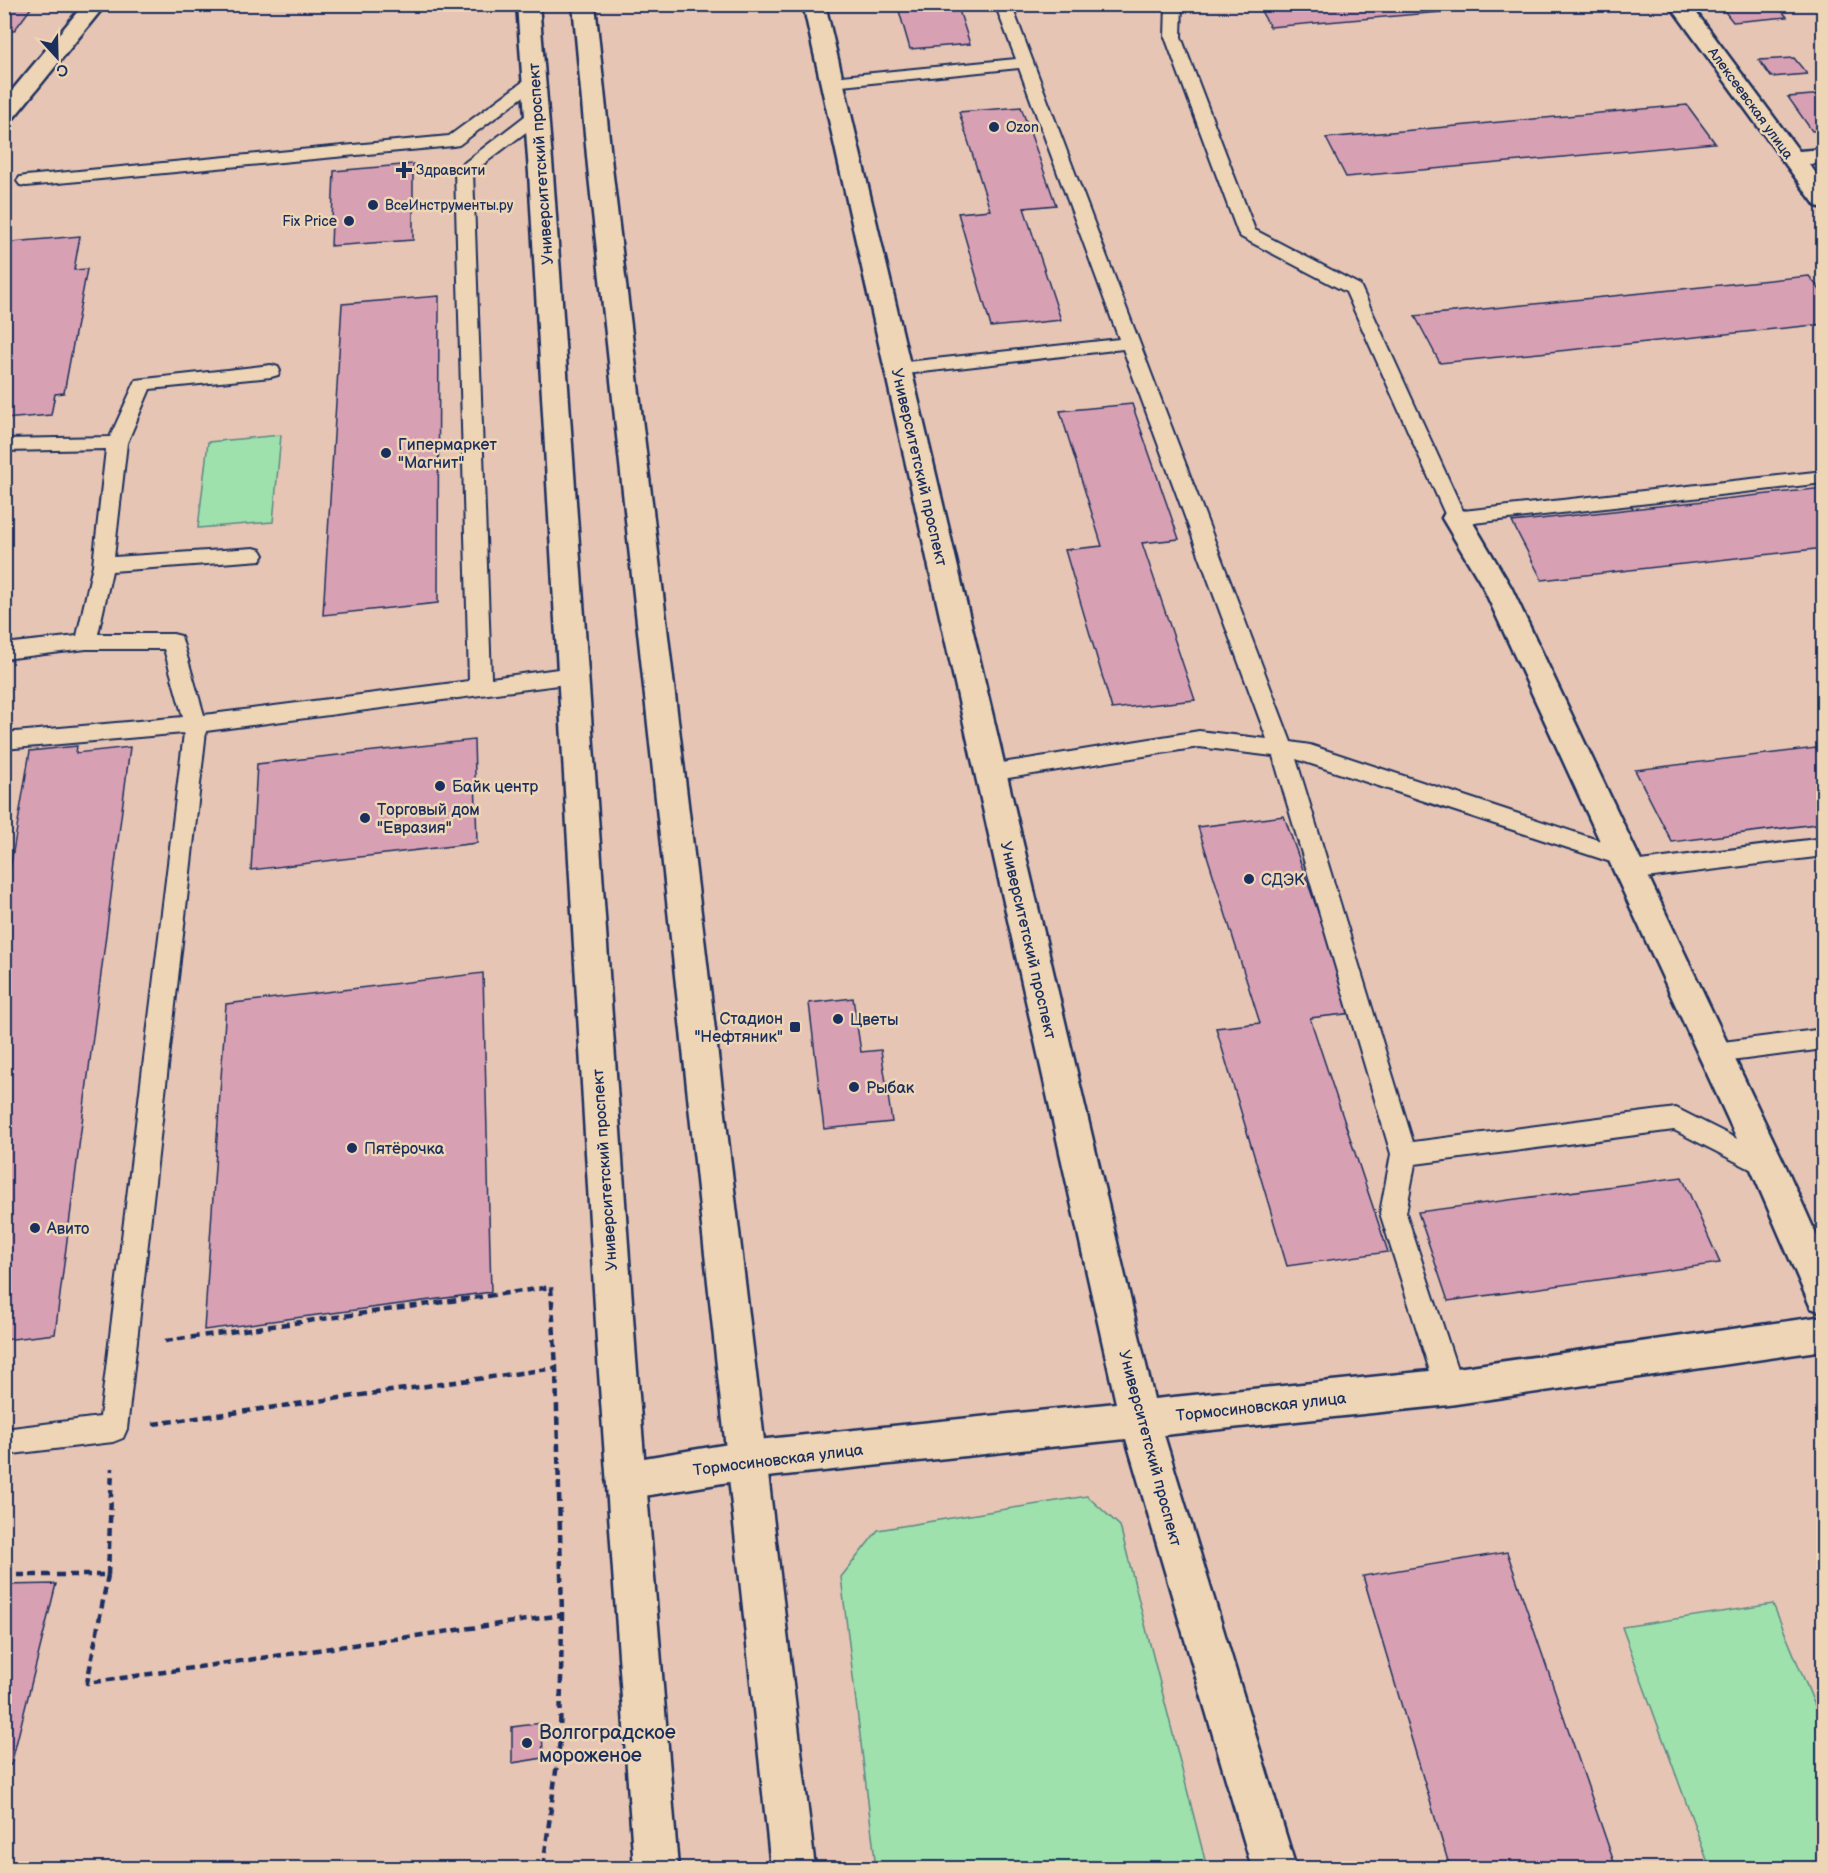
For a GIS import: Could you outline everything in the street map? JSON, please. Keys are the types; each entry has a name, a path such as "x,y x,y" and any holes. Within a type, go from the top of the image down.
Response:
{"main road":[{"path":"4,115 96,4"},
{"name":"Университетский проспект","path":"528,4 626,1480 656,1869"},
{"path":"584,4 600,167 793,1869"},
{"name":"Университетский проспект","path":"814,4 1139,1418 1274,1869"},
{"name":"Алексеевская улица","path":"1679,4 1824,201"},
{"path":"1792,159 1824,156"},
{"path":"1456,518 1497,587 1768,1167 1824,1296"},
{"name":"Тормосиновская улица","path":"626,1480 747,1461 1449,1387 1824,1333"}],"lane":[{"path":"1003,4 1282,748 1404,1154 1393,1213 1449,1387"},
{"path":"1174,4 1173,37 1247,233 1354,289 1456,518 1824,477"},
{"path":"831,82 1025,63"},
{"path":"26,181 453,141 534,81"},
{"path":"480,687 464,170 536,116"},
{"path":"453,141 482,156"},
{"path":"897,369 1130,343"},
{"path":"86,642 103,565 117,443 143,384 271,371"},
{"path":"4,444 117,443"},
{"path":"103,565 254,555"},
{"path":"4,652 86,642 173,641 196,724 113,1429 4,1443"},
{"path":"4,741 196,724 573,675"},
{"path":"990,773 1199,739 1302,751 1626,864 1824,847"},
{"path":"1715,1053 1824,1039"},
{"path":"1404,1154 1676,1119 1768,1167"}],"path":[{"path":"123,1347 551,1287 556,1368 562,1615 560,1741 543,1869"},
{"path":"556,1368 113,1429 108,1575 87,1683 562,1615"},
{"path":"4,1575 108,1575"}],"green space":[{"path":"281,435 273,522 198,528 208,442"},
{"path":"1087,1496 1120,1526 1207,1868 876,1868 841,1577 878,1530"},
{"path":"1773,1604 1823,1725 1823,1863 1792,1868 1710,1868 1622,1627"}],"building":[{"path":"4,4 34,4 14,31 4,30"},
{"path":"897,4 957,4 970,44 910,49"},
{"path":"1257,4 1533,4 1270,27"},
{"path":"1719,4 1776,4 1787,17 1733,22"},
{"path":"1794,58 1807,74 1771,77 1759,60"},
{"path":"1824,94 1824,130 1812,131 1788,97"},
{"path":"1687,105 1715,143 1346,177 1326,138"},
{"path":"1021,107 1056,205 1024,208 1061,320 991,327 958,213 990,210 959,112"},
{"name":"ВсеИнструменты.ру","path":"413,164 413,240 331,246 334,171"},
{"path":"80,236 74,270 87,269 64,393 55,394 51,415 4,419 4,276 12,242"},
{"path":"1809,276 1824,295 1824,324 1440,363 1415,316"},
{"name":"Гипермаркет \"Магнит\"","path":"439,296 438,603 323,615 342,304"},
{"path":"1132,404 1179,539 1142,543 1195,700 1112,709 1065,550 1102,546 1060,411"},
{"path":"1824,488 1824,548 1542,580 1512,522"},
{"name":"Торговый дом \"Евразия\"","path":"474,740 477,843 251,870 257,764"},
{"path":"77,746 76,753 130,747 55,1334 4,1340 4,905 30,751"},
{"path":"1824,747 1824,823 1672,842 1635,770"},
{"path":"1284,816 1354,1013 1310,1018 1388,1252 1287,1266 1216,1028 1260,1023 1198,827"},
{"name":"Пятёрочка","path":"483,973 491,1292 204,1330 226,1004"},
{"path":"853,998 861,1052 881,1050 892,1122 824,1129 809,1003"},
{"path":"1682,1177 1720,1263 1448,1301 1418,1212"},
{"path":"1507,1552 1616,1868 1450,1868 1363,1576"},
{"path":"56,1584 11,1765 4,1765 4,1585"},
{"name":"Волгоградское мороженое","path":"542,1723 543,1758 512,1763 512,1727"}],"place":[{"name":"Ozon","path":"994,127"},
{"name":"Здравсити","path":"404,170"},
{"name":"ВсеИнструменты.ру","path":"373,205"},
{"name":"Fix Price","path":"349,221"},
{"name":"Гипермаркет \"Магнит\"","path":"386,453"},
{"name":"Байк центр","path":"440,786"},
{"name":"Торговый дом \"Евразия\"","path":"365,818"},
{"name":"СДЭК","path":"1249,879"},
{"name":"Цветы","path":"838,1019"},
{"name":"Стадион \"Нефтяник\"","path":"795,1027"},
{"name":"Рыбак","path":"854,1087"},
{"name":"Пятёрочка","path":"352,1148"},
{"name":"Авито","path":"35,1228"},
{"name":"Волгоградское мороженое","path":"527,1743"}]}
